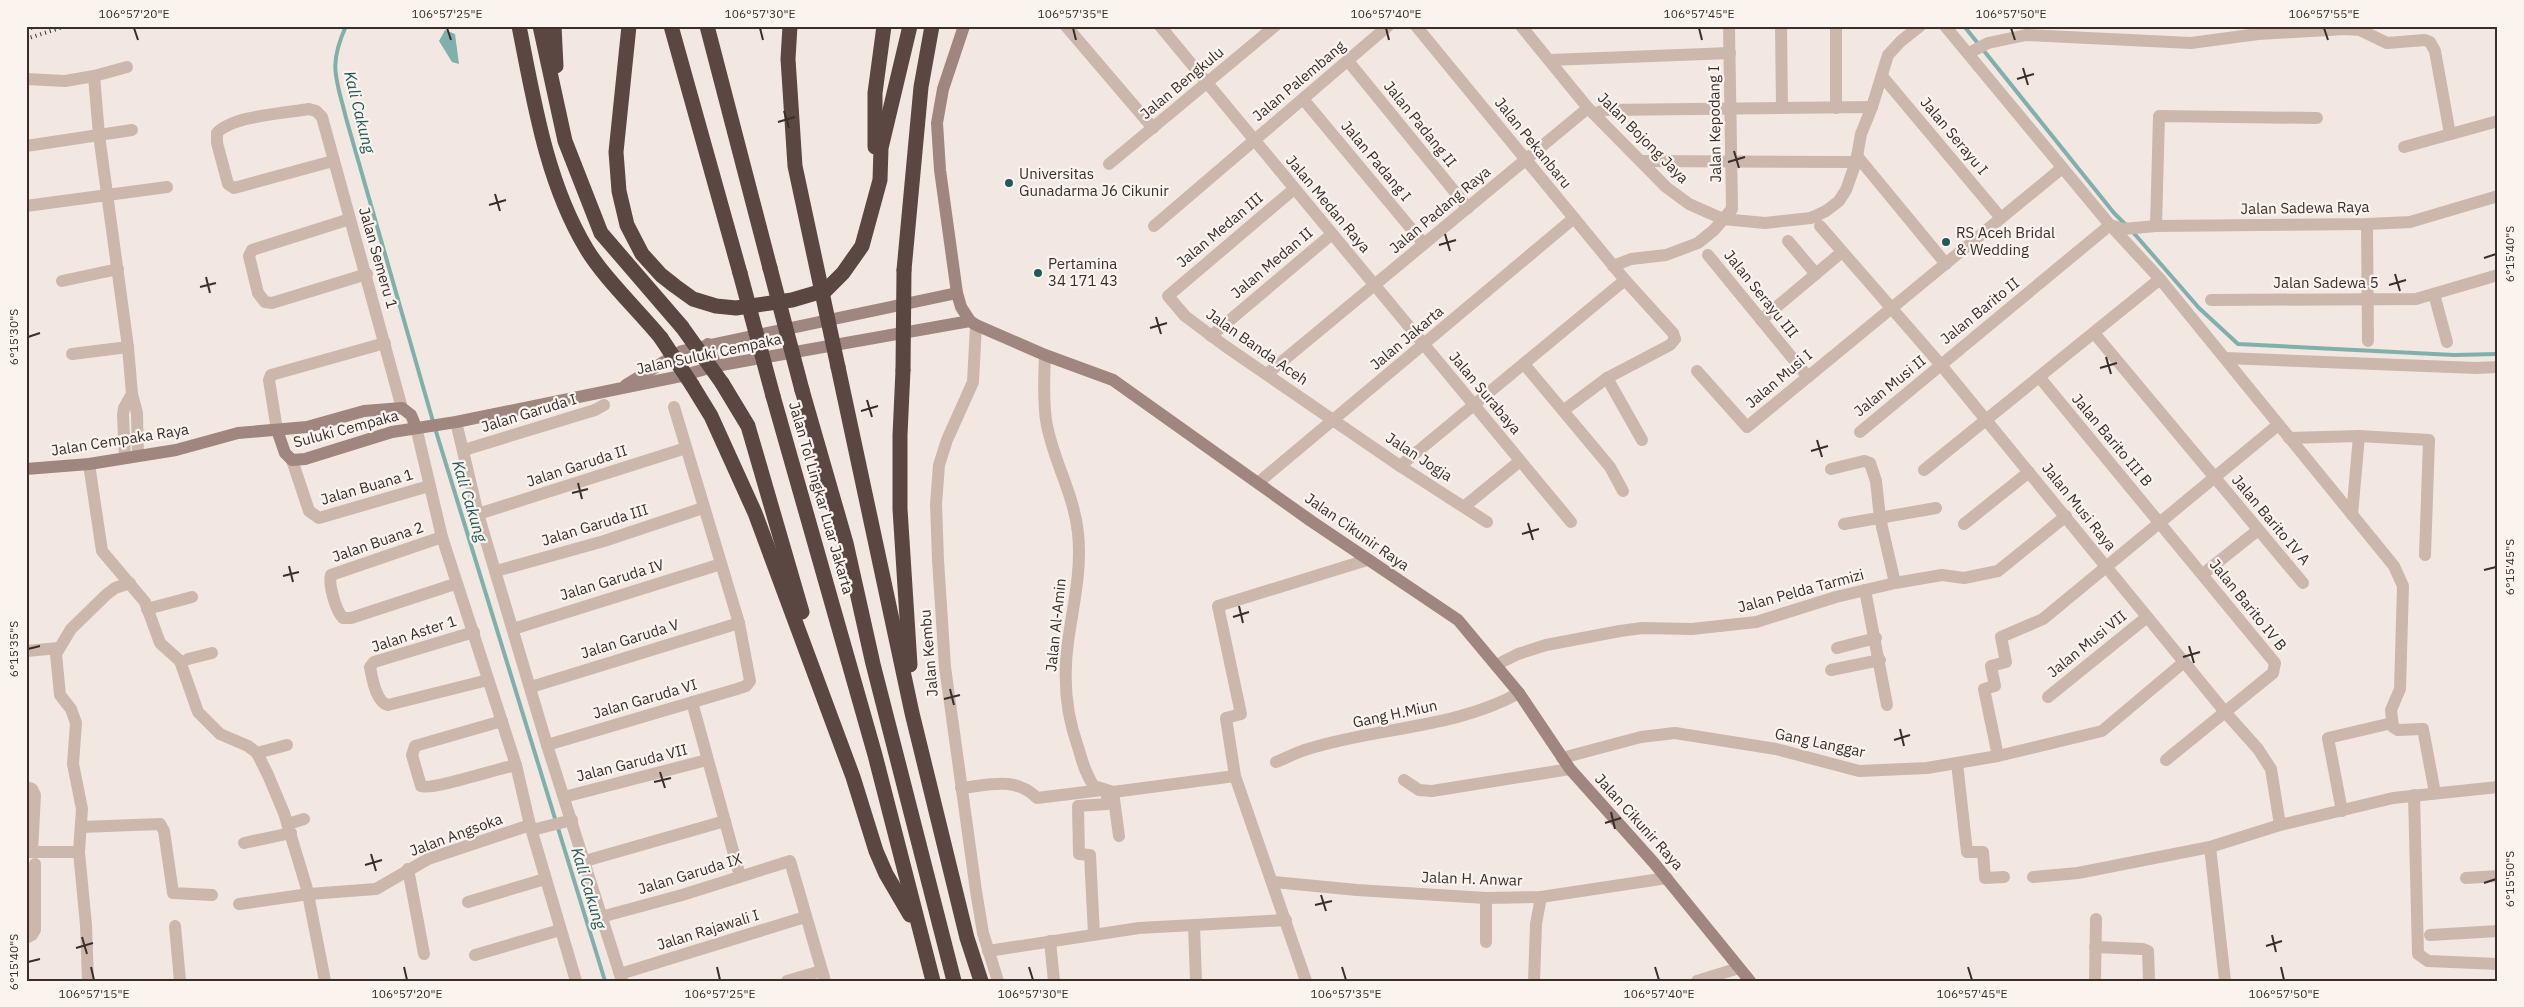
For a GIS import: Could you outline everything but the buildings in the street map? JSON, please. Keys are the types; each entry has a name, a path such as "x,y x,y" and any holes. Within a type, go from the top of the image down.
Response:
{"highway":[{"path":"519,26 533,99 549,161 574,224 586,248 661,338 712,416 755,512 853,777 876,851 886,874 919,932"},
{"path":"540,26 565,140 603,238 682,327 722,383 748,426 803,615 814,670"},
{"path":"554,26 558,112"},
{"path":"629,26 616,152 621,200 627,225 642,254 661,275 693,299 716,306 745,307 792,300 826,290 862,246 880,180 881,148 910,26"},
{"name":"Jalan Tol Lingkar Luar Jakarta","path":"671,26 875,755 933,981"},
{"name":"Jalan Tol Lingkar Luar Jakarta","path":"707,26 802,390 846,543 873,664 954,981"},
{"path":"790,26 788,59 795,166 912,713 968,938 981,981"},
{"path":"881,148 875,150 875,93 884,26"},
{"path":"912,713 900,509 904,270 921,87 932,26"}],"street":[{"path":"964,26 938,108 940,170 957,293 961,307 973,323"},
{"path":"1066,26 1153,128"},
{"name":"Jalan Medan Raya","path":"1160,26 1425,345"},
{"name":"Jalan Bengkulu","path":"1109,164 1275,26"},
{"name":"Jalan Palembang","path":"1154,226 1388,26"},
{"name":"Jalan Pekanbaru","path":"1416,26 1612,266 1673,333 1675,339 1670,345 1607,378"},
{"name":"Jalan Bojong Jaya","path":"1521,26 1592,110 1666,187 1689,204 1724,219 1764,223 1811,218 1826,211 1838,202 1846,190 1856,159 1861,134 1872,107 1888,55 1901,41 1920,26"},
{"name":"Jalan Kepodang I","path":"1724,219 1732,209 1729,26"},
{"path":"1781,26 1782,108"},
{"path":"1836,26 1836,108"},
{"path":"1944,26 1978,48 2062,168 2110,225 2160,279 2394,566 2403,586 2400,689 2391,710 2392,726 2398,730 2421,728 2423,730 2435,793"},
{"path":"1978,48 2026,35 2191,43 2258,34 2345,29 2360,30 2387,43 2425,40 2430,42 2434,51 2450,134"},
{"path":"1550,60 1730,52"},
{"name":"Jalan Padang II","path":"1348,61 1468,208"},
{"path":"26,79 65,81 94,76 127,67"},
{"path":"94,76 99,135 128,347 132,394 137,413 138,455"},
{"name":"Jalan Serayu I","path":"1882,76 2001,218"},
{"name":"Jalan Padang I","path":"1303,99 1424,244"},
{"path":"1592,110 1872,107"},
{"name":"Jalan Semeru 1","path":"333,161 238,189 228,184 217,143 217,133 221,128 240,121 309,109 316,111 322,117 333,161 367,274 402,408"},
{"name":"Jalan Padang Raya","path":"1267,374 1526,160 1592,110"},
{"path":"2156,226 2159,116 2317,118"},
{"path":"2404,147 2498,121"},
{"path":"26,146 132,130"},
{"path":"1641,161 1856,159 1946,264"},
{"name":"Jalan Musi I","path":"1697,371 1747,427 2062,168"},
{"path":"26,206 167,187"},
{"name":"Jalan Medan III","path":"1168,296 1294,189"},
{"name":"Jalan Sadewa Raya","path":"2110,225 2123,229 2156,226 2410,222 2498,196"},
{"name":"Jalan Jakarta","path":"1259,482 1425,345 1574,218"},
{"path":"350,219 252,250 249,256 258,293 265,302 272,303 367,274"},
{"path":"1612,266 1631,259 1666,255 1698,244 1724,219"},
{"path":"2367,224 2368,341"},
{"name":"Jalan Barito II","path":"1941,365 2110,225"},
{"name":"Jalan Musi Raya","path":"1820,226 1890,309 1941,365 2225,712 2258,749 2271,769 2280,825"},
{"name":"Jalan Medan II","path":"1211,336 1332,234"},
{"path":"1788,241 1816,274"},
{"path":"1761,320 1842,252"},
{"name":"Jalan Serayu III","path":"1708,256 1808,377"},
{"path":"62,281 118,269"},
{"name":"Jalan Sadewa 5","path":"2210,300 2416,299 2498,275"},
{"path":"1924,470 1987,422 2160,279"},
{"path":"1400,466 1625,280"},
{"name":"Jalan Suluki Cempaka","path":"622,388 682,351 957,293"},
{"path":"2434,294 2447,342"},
{"name":"Jalan Banda Aceh","path":"1168,296 1185,316 1211,336 1333,420"},
{"name":"Jalan Suluki Cempaka","path":"622,388 716,366 973,323"},
{"name":"Jalan Cikunir Raya","path":"973,323 1045,355 1113,380 1367,560 1458,620 1519,693 1570,769 1667,878 1750,981"},
{"name":"Jalan Kembu","path":"973,323 973,382 939,465 936,504 945,667 976,891 988,951 998,981"},
{"name":"Jalan Barito IV A","path":"2094,333 2304,583"},
{"path":"277,430 269,379 272,374 385,343"},
{"path":"708,344 716,366"},
{"name":"Jalan Surabaya","path":"1425,345 1571,522"},
{"path":"72,354 128,347"},
{"name":"Jalan Al-Amin","path":"1045,355 1046,421 1076,514 1078,535 1075,605 1068,643 1066,673 1068,713 1085,771 1094,786 1108,791"},
{"path":"2225,358 2476,368 2498,367"},
{"path":"1524,364 1564,410 1610,468 1624,491"},
{"name":"Jalan Musi II","path":"1860,432 1941,365"},
{"path":"1564,410 1607,378 1642,440"},
{"name":"Jalan Barito III B","path":"2040,378 2160,522"},
{"name":"Suluki Cempaka","path":"421,427 402,408 380,408 307,427 277,430 285,453 292,460 305,459 383,434 442,425 622,388"},
{"path":"125,458 124,408 132,394"},
{"name":"Jalan Garuda I","path":"464,450 595,410 604,405"},
{"path":"674,407 739,623"},
{"name":"Jalan Jogja","path":"1333,420 1400,466 1466,506 1487,522"},
{"path":"456,422 478,514 564,797 567,821 585,861 621,977"},
{"path":"1998,756 1984,689 1995,686 1991,666 2006,662 2001,637 2043,619 2278,425"},
{"path":"421,427 430,486 455,584 474,632 516,765 545,879 576,981"},
{"name":"Jalan Cempaka Raya","path":"26,469 89,464 176,450 238,433 277,430"},
{"path":"2289,438 2359,436 2429,440 2425,555"},
{"path":"2352,515 2359,436"},
{"name":"Jalan Garuda II","path":"478,514 686,448"},
{"name":"Jalan Buana 1","path":"292,460 309,512 319,518 430,486"},
{"path":"1466,506 1520,460"},
{"path":"1831,469 1864,461 1869,462 1876,481 1880,518 1895,584"},
{"path":"89,464 102,551 145,602 160,644 180,661 198,712 220,734 257,752 289,829 308,892 325,981"},
{"path":"1964,524 2029,472"},
{"name":"Jalan Garuda III","path":"496,571 604,541 703,508"},
{"path":"1844,524 1936,508"},
{"name":"Jalan Pelda Tarmizi","path":"1496,665 1518,654 1546,645 1620,631 1642,628 1692,629 1756,622 1865,590 1942,575 1964,578 1998,571 2066,516"},
{"name":"Jalan Barito IV B","path":"2160,522 2275,663 2273,673 2166,760"},
{"path":"2203,574 2258,530"},
{"name":"Jalan Buana 2","path":"442,537 331,575 331,583 338,610 343,618 351,618 455,584"},
{"path":"1306,981 1274,882 1234,776 1226,718 1241,714 1218,606 1367,560"},
{"name":"Jalan Garuda IV","path":"513,629 721,564"},
{"path":"88,981 80,852 82,809 73,771 76,723 71,709 60,695 56,654 71,629 107,594 115,588 130,583"},
{"path":"1865,590 1876,638 1887,705"},
{"path":"147,609 192,597"},
{"name":"Jalan Musi VII","path":"2048,697 2147,617"},
{"name":"Jalan Garuda VI","path":"547,745 743,688 750,681 739,623"},
{"name":"Jalan Garuda V","path":"531,687 739,623"},
{"name":"Jalan Aster 1","path":"474,632 374,662 370,667 371,672 380,700 388,705 488,680"},
{"path":"1838,648 1876,638"},
{"path":"26,651 59,648"},
{"path":"188,659 212,652"},
{"path":"1831,670 1880,660"},
{"name":"Gang Langgar","path":"1562,758 1641,736 1674,733 1703,737 1728,744 1776,749 1860,771 1927,768 1998,756 2102,731 2184,662"},
{"name":"Gang H.Miun","path":"1276,762 1308,749 1446,720 1492,706 1519,693"},
{"path":"692,702 740,876"},
{"path":"502,721 420,743 415,746 412,755 421,786 425,788 516,765"},
{"path":"2342,811 2328,738 2392,723"},
{"path":"257,752 287,746"},
{"name":"Jalan Garuda VII","path":"564,797 707,760"},
{"path":"1957,763 1967,852 1983,852 1985,878 2004,877"},
{"path":"1404,780 1419,790 1432,791 1570,769"},
{"path":"961,788 1012,783 1031,792 1038,798 1234,776"},
{"path":"2033,877 2078,873 2210,847 2280,825 2414,795 2498,787"},
{"path":"29,788 35,795 31,856 35,930 29,936"},
{"path":"1108,791 1119,836"},
{"path":"1094,934 1090,855 1079,854 1078,806 1107,804 1108,791"},
{"path":"2414,795 2418,954 2428,961 2498,964"},
{"path":"244,843 289,829 304,819"},
{"name":"Jalan Angsoka","path":"239,904 308,892 376,889 428,859 531,828 545,827 567,821"},
{"path":"585,861 725,821"},
{"path":"81,827 160,824 164,832 173,893 212,895"},
{"path":"2210,847 2212,883 2225,981"},
{"path":"31,856 80,852"},
{"name":"Jalan Garuda IX","path":"601,917 789,861 805,917"},
{"path":"408,869 424,954"},
{"path":"2466,878 2498,876"},
{"name":"Jalan H. Anwar","path":"1274,882 1357,890 1486,898 1541,897 1667,878"},
{"path":"468,902 545,879"},
{"path":"1534,981 1536,932 1541,897"},
{"path":"1486,898 1486,942"},
{"path":"787,981 823,976 805,917"},
{"name":"Jalan Rajawali I","path":"621,977 805,917"},
{"path":"2094,981 2096,919"},
{"path":"988,951 1094,934 1194,925 1286,920"},
{"path":"1194,925 1196,981"},
{"path":"175,926 180,981"},
{"path":"475,955 560,930"},
{"path":"2430,935 2498,931"},
{"path":"1050,941 1054,981"},
{"path":"2096,947 2143,949 2148,952 2149,981"},
{"path":"1697,981 1740,968"}],"water":[{"path":"445,30 455,34 459,64 452,62 439,41"}],"waterway":[{"name":"Kali Cakung","path":"346,26 340,40 335,62 337,81 346,118 434,425 605,981"},
{"path":"1964,26 2114,213 2127,226"},
{"path":"2132,231 2199,308 2238,344 2454,355 2498,354"}],"railway":[{"path":"26,30 36,26"},
{"path":"26,39 66,26"}],"place":[{"name":"Universitas Gunadarma J6 Cikunir","path":"1009,183"},
{"name":"RS Aceh Bridal & Wedding","path":"1946,242"},
{"name":"Pertamina 34 171 43","path":"1038,273"}]}
